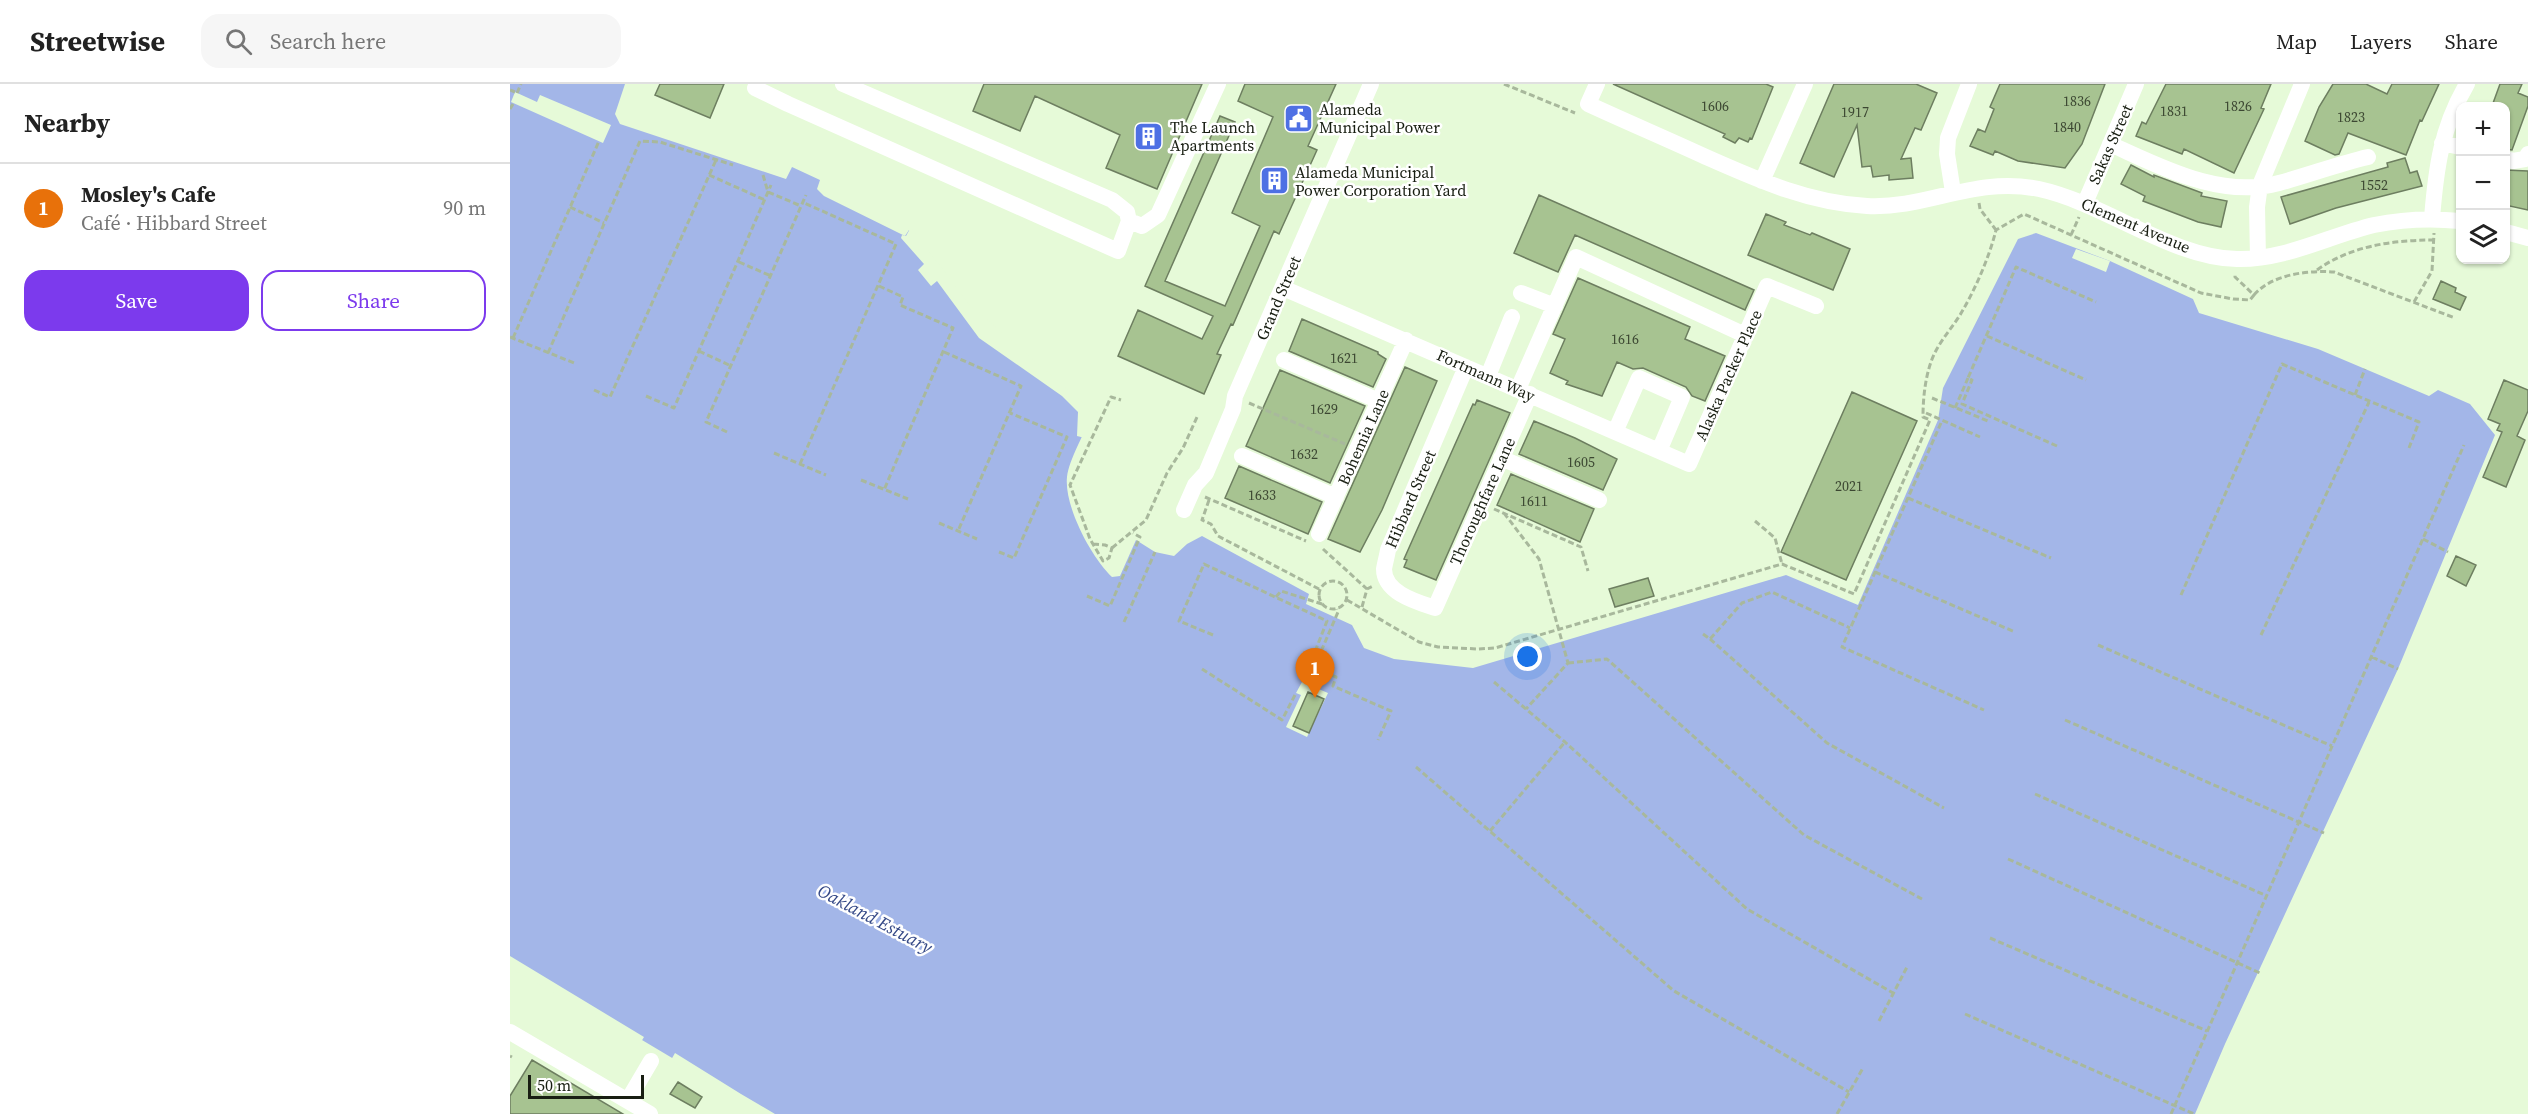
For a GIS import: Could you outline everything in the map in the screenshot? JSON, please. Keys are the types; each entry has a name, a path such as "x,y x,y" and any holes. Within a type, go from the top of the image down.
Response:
{"street":[{"path":"757,84 755,88 788,104 1118,251 1129,221 1127,212 1113,200 843,84"},
{"path":"1129,221 1142,226 1158,215 1218,84"},
{"name":"Grand Street","path":"1184,510 1192,491 1206,474 1233,409 1235,396 1371,84"},
{"path":"1597,84 1588,104 1762,182 1801,196 1830,202 1890,206 1976,187 2010,185 2052,193 2079,210 2204,254 2235,259 2258,258 2296,251 2373,226 2420,218 2433,224 2456,221"},
{"path":"1762,182 1805,84"},
{"path":"1953,192 1947,154 1948,138 1969,84"},
{"name":"Sakas Street","path":"2079,210 2136,84"},
{"path":"2258,258 2257,207 2260,185 2302,84"},
{"path":"2433,224 2436,168 2442,142 2467,84"},
{"path":"2442,142 2456,146"},
{"path":"2110,144 2176,173 2239,187 2277,184 2368,156"},
{"path":"2510,160 2525,159 2528,154"},
{"path":"2510,233 2528,238"},
{"name":"Thoroughfare Lane","path":"1387,581 1398,592 1435,608 1501,458 1555,306 1576,257 1745,335"},
{"name":"Alaska Packer Place","path":"1689,464 1767,286 1816,306"},
{"name":"Fortmann Way","path":"1283,288 1689,464"},
{"path":"1521,293 1555,306"},
{"path":"1488,376 1512,317"},
{"name":"Bohemia Lane","path":"1318,543 1406,340"},
{"path":"1284,360 1379,401"},
{"name":"Hibbard Street","path":"1387,581 1384,570 1388,549 1466,367"},
{"path":"1615,432 1639,378 1682,397 1659,451"},
{"path":"1242,456 1336,497"},
{"path":"1501,458 1599,500"},
{"path":"510,1032 650,1114"},
{"path":"628,1100 651,1061"}],"path":[{"path":"510,90 516,93 521,84"},
{"path":"510,109 513,104"},
{"path":"574,363 511,338 599,141"},
{"path":"548,352 640,141 660,142 733,165"},
{"path":"594,390 610,397 716,159"},
{"path":"709,175 765,200"},
{"path":"764,175 768,192"},
{"path":"646,396 674,408 771,185"},
{"path":"768,192 896,244 800,464"},
{"path":"727,432 706,422 806,195"},
{"path":"1978,198 1980,209 1996,230"},
{"path":"570,207 604,223"},
{"path":"2072,235 2079,210"},
{"path":"1347,600 1362,607 1401,634 1419,642 1438,647 1478,649 1495,648 1782,564 1854,594 1930,420 1924,415 1923,398 1930,363 1939,344 1962,312 1992,246 1996,230 2024,214 2201,293 2250,300 2261,287 2291,275 2317,270 2346,275 2455,318"},
{"path":"2433,224 2444,231"},
{"path":"2317,270 2331,260 2379,244 2405,240 2434,240 2432,271 2414,302"},
{"path":"739,262 771,276"},
{"path":"1955,408 2016,267 2096,302"},
{"path":"2235,268 2235,277 2254,295"},
{"path":"879,286 903,297 900,305 953,328 884,490"},
{"path":"1987,336 2086,380"},
{"path":"699,351 731,366"},
{"path":"944,352 1021,386 958,531"},
{"path":"2181,595 2282,364 2419,422 2409,448"},
{"path":"2355,395 2365,369"},
{"path":"1968,378 1972,380 1962,404 2057,446"},
{"path":"1235,396 1357,450"},
{"path":"1121,400 1111,397 1070,485 1093,544 1103,561 1108,558 1112,548 1146,520 1167,473 1183,448 1198,416"},
{"path":"1932,398 1988,421"},
{"path":"2261,635 2369,402"},
{"path":"999,552 1014,558 1067,437 1009,413"},
{"path":"1924,415 1980,437"},
{"path":"1941,423 1842,647 1984,710"},
{"path":"2171,1114 2464,445"},
{"path":"774,453 826,475"},
{"path":"861,480 908,499"},
{"path":"1192,491 1318,543 1367,589"},
{"path":"1908,498 2051,558"},
{"path":"1210,499 1202,520 1211,524 1218,536 1319,589"},
{"path":"1481,503 1581,547 1588,571"},
{"path":"1504,513 1539,560 1568,663"},
{"path":"1755,521 1775,538 1782,564"},
{"path":"939,523 977,539"},
{"path":"1087,596 1110,606 1140,537 1133,533"},
{"path":"2422,539 2448,552"},
{"path":"1093,544 1112,548"},
{"path":"1124,622 1155,552"},
{"path":"1213,635 1179,621 1204,564 1327,621 1305,677"},
{"path":"1875,572 2016,632"},
{"path":"1276,597 1281,591 1322,604 1330,609 1337,609 1347,600 1347,590 1337,580 1327,581 1319,589"},
{"path":"1367,589 1387,581"},
{"path":"1319,589 1322,604"},
{"path":"1362,607 1367,589"},
{"path":"1710,639 1742,603 1772,592 1850,628"},
{"path":"1307,684 1338,612 1337,609"},
{"path":"1703,634 1827,743 1944,808"},
{"path":"2098,645 2332,746"},
{"path":"2372,657 2398,669"},
{"path":"1526,709 1568,663 1607,659 1804,835 1922,899"},
{"path":"1202,669 1282,720 1296,693"},
{"path":"1317,689 1324,672 1336,677 1333,686 1391,711 1378,740"},
{"path":"1494,682 1565,742 1747,909 1893,993"},
{"path":"2065,720 2324,833"},
{"path":"1490,831 1565,742"},
{"path":"1416,766 1674,991 1850,1092"},
{"path":"2035,794 2267,896"},
{"path":"2008,859 2260,973"},
{"path":"1990,938 2207,1031"},
{"path":"1879,1021 1907,967"},
{"path":"1965,1014 2194,1114"},
{"path":"1837,1114 1863,1068"}],"water":[{"name":"Oakland Estuary","path":"510,84 625,84 615,114 620,124 786,179 792,167 820,180 817,189 824,196 905,236 909,230 965,304 1091,417 1071,463 1067,477 1067,489 1080,530 1096,557 1112,577 1120,576 1136,540 1155,552 1174,556 1187,544 1202,536 1309,594 1306,604 1352,625 1364,648 1394,659 1473,668 1786,575 1858,605 1938,420 1943,388 2018,239 2036,233 2110,261 2193,299 2199,313 2318,349 2429,396 2438,390 2470,404 2495,435 2398,669 2195,1114 766,1114 510,964"}],"pier":[{"path":"515,92 537,102 540,95 611,125 603,143 511,102"},
{"path":"911,227 967,302 1084,404 1094,417 1085,438 1077,436 1078,412 1062,396 979,338 937,281 931,286 918,270 924,264 901,238 902,235 906,236"},
{"path":"2076,249 2110,261 2106,272 2072,258"},
{"path":"1302,682 1328,693 1307,737 1286,727 1301,695 1296,693"},
{"path":"510,956 644,1037 641,1042 510,968"},
{"path":"675,1053 775,1114 760,1114 680,1066 671,1060"}],"building":[{"path":"660,84 724,84 710,118 655,95"},
{"name":"The Launch Apartments","path":"984,84 1202,84 1157,189 1106,168 1120,135 1035,96 1020,131 973,111"},
{"path":"1245,84 1336,84 1308,146 1317,150 1279,234 1274,231 1233,325 1231,324 1217,354 1221,355 1204,394 1118,356 1138,310 1202,339 1213,316 1145,286 1220,116 1235,122 1165,281 1225,306 1260,226 1232,213 1273,117 1238,101"},
{"path":"1613,84 1766,84 1773,87 1752,139 1750,138 1748,142 1739,138 1735,143 1723,137 1725,134"},
{"path":"1834,84 1916,84 1937,93 1921,130 1915,128 1901,159 1911,158 1913,178 1889,180 1889,175 1873,177 1871,166 1862,167 1857,125 1834,177 1800,163"},
{"path":"2000,84 2105,84 2082,144 2065,168 2018,161 1995,151 1993,155 1970,146 1978,129 1985,132 1994,109 1990,107"},
{"path":"2166,84 2271,84 2261,108 2264,109 2234,173 2184,149 2182,154 2136,136 2142,122 2146,124"},
{"path":"2333,84 2366,84 2387,94 2392,84 2439,84 2422,121 2420,120 2406,155 2348,133 2339,154 2335,155 2305,141 2319,107"},
{"path":"2500,84 2522,84 2518,93 2528,97 2528,106 2512,150 2510,150 2510,102 2493,102"},
{"path":"2405,158 2410,173 2417,171 2422,186 2336,208 2290,224 2281,197 2388,167 2387,163"},
{"path":"2131,165 2154,177 2154,175 2202,193 2201,196 2227,201 2221,227 2198,222 2143,201 2145,196 2121,184"},
{"path":"2510,170 2528,171 2528,210 2510,206"},
{"path":"1539,195 1754,290 1745,310 1575,235 1558,272 1514,253"},
{"path":"1766,214 1786,222 1784,225 1810,235 1812,233 1850,249 1833,290 1748,255"},
{"path":"1578,278 1690,327 1685,339 1725,356 1705,401 1692,396 1686,387 1643,368 1633,369 1617,362 1602,396 1566,384 1568,381 1550,373 1565,339 1553,334"},
{"path":"2441,281 2456,288 2455,292 2466,297 2460,310 2433,299"},
{"path":"1302,319 1378,352 1386,359 1373,387 1289,351"},
{"path":"1405,367 1437,381 1382,510 1360,552 1328,539"},
{"path":"1280,370 1365,406 1330,483 1246,446"},
{"path":"2504,380 2528,390 2528,411 2517,436 2525,440 2506,487 2483,477 2502,432 2497,430 2500,424 2488,419"},
{"path":"1852,392 1917,421 1846,580 1781,552"},
{"path":"1477,400 1510,413 1436,580 1404,567 1407,560 1404,559 1473,404 1475,405"},
{"path":"1534,421 1617,459 1603,490 1519,454"},
{"path":"1239,466 1322,502 1308,534 1225,498"},
{"path":"1511,474 1594,509 1580,542 1497,505"},
{"path":"2456,556 2476,565 2466,586 2447,576"},
{"path":"1648,578 1654,596 1615,607 1609,589"},
{"path":"1308,692 1324,699 1309,733 1293,726"},
{"path":"532,1060 623,1114 510,1114 510,1096"},
{"path":"678,1082 702,1097 695,1108 670,1094"}],"place":[{"name":"Alameda Municipal Power","path":"1298,118"},
{"name":"The Launch Apartments","path":"1149,136"},
{"name":"Alameda Municipal Power Corporation Yard","path":"1274,181"},
{"name":"Mosley's Cafe","path":"1315,698"}]}
